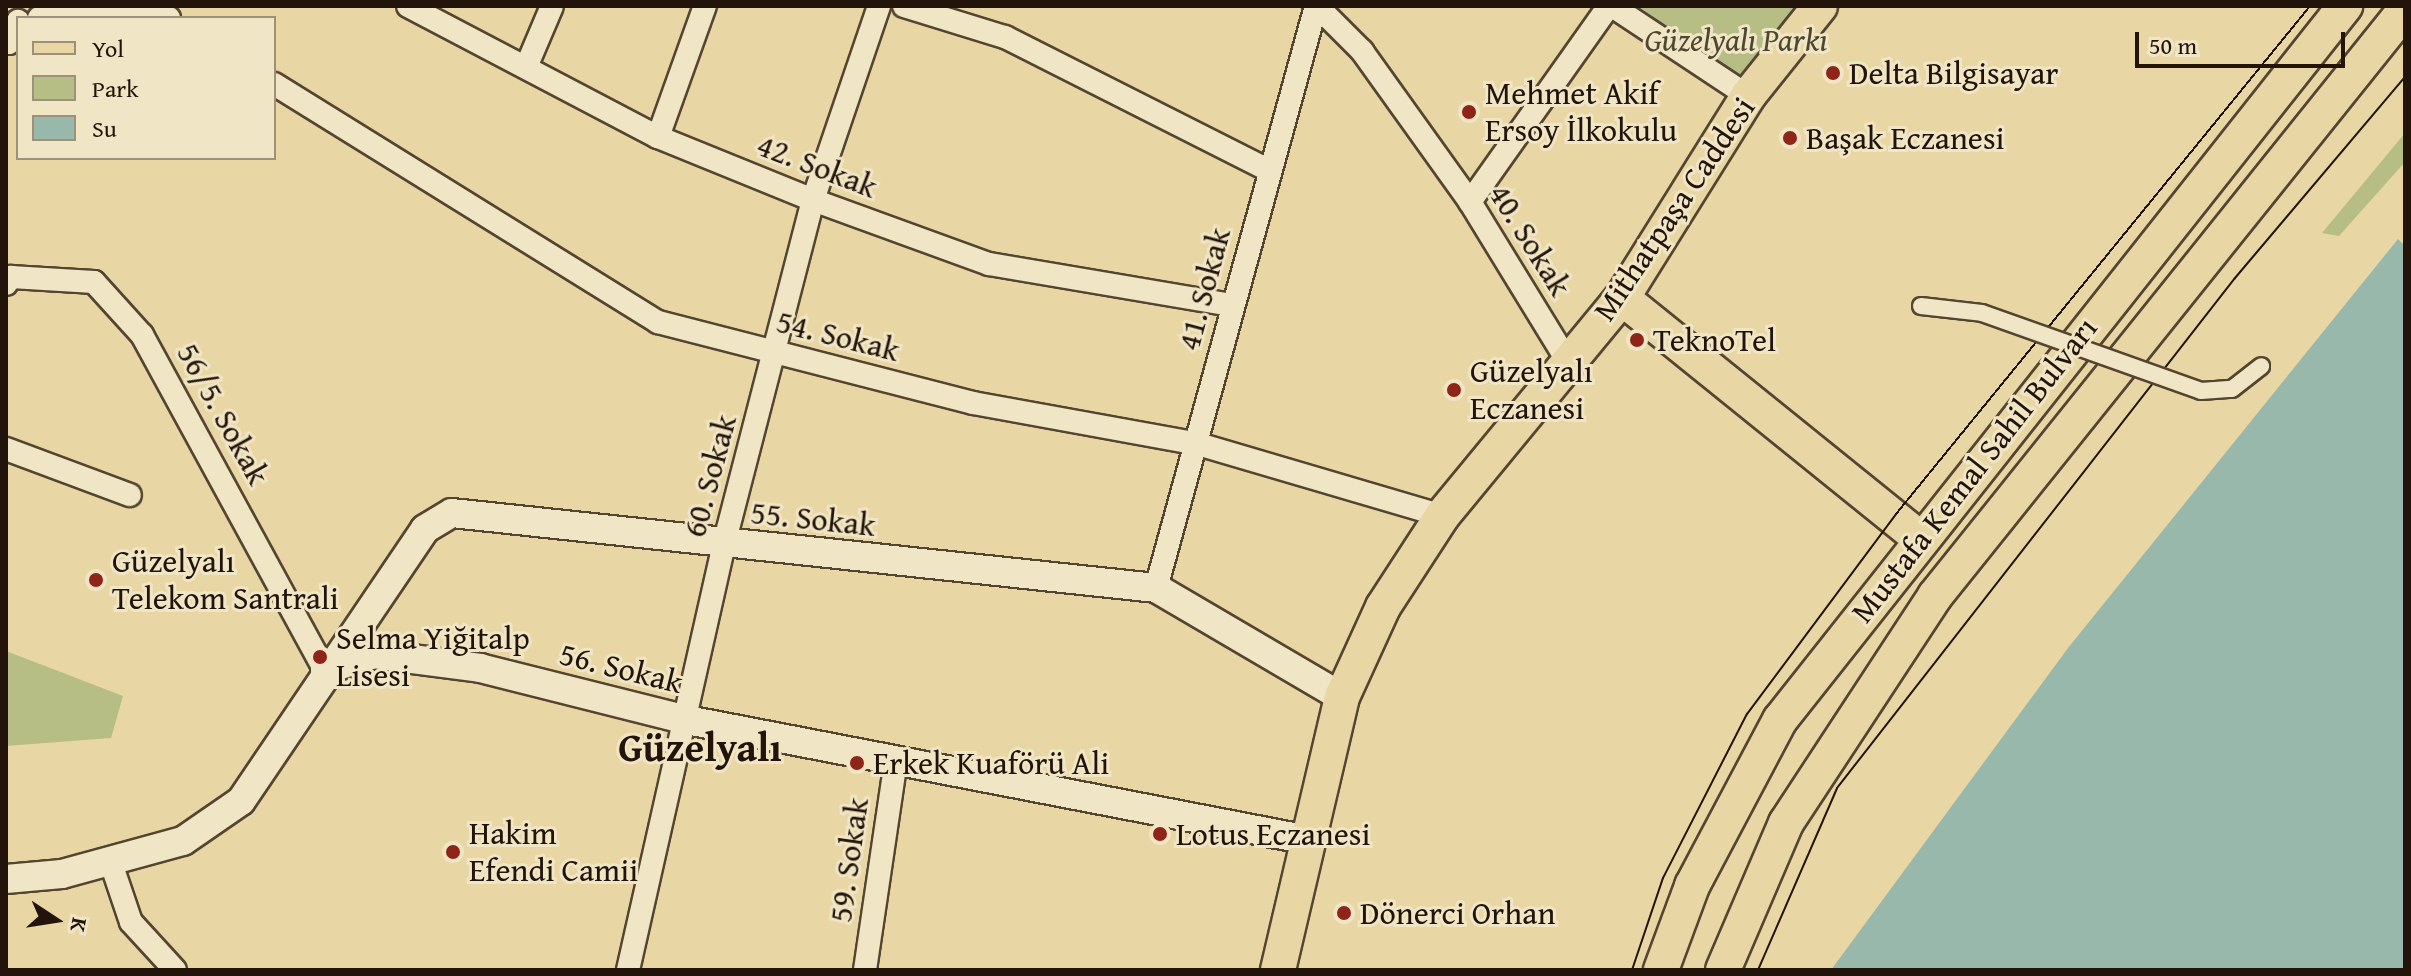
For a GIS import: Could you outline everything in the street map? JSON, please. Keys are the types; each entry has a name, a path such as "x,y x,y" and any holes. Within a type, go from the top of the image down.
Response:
{"main road":[{"name":"Mithatpaşa Caddesi","path":"1278,970 1303,839 1342,697 1383,607 1442,516 1567,360 1622,298 1748,96 1820,6"},
{"name":"Mustafa Kemal Sahil Bulvarı","path":"1661,970 1692,886 1780,720 1918,537 2345,6"},
{"name":"Mustafa Kemal Sahil Bulvarı","path":"1723,970 1786,823 1935,596 2405,10"},
{"path":"1622,298 1918,537"}],"street":[{"name":"42. Sokak","path":"408,6 527,65 658,137 813,200 989,264 1232,305"},
{"path":"527,65 552,6"},
{"path":"658,137 705,6"},
{"name":"60. Sokak","path":"628,970 687,720 724,544 813,200 879,6"},
{"path":"904,6 1005,37 1268,170"},
{"name":"41. Sokak","path":"1156,588 1198,444 1268,170 1316,6"},
{"name":"40. Sokak","path":"1316,6 1362,51 1470,202 1567,360"},
{"path":"1470,202 1610,6 1748,96"},
{"name":"54. Sokak","path":"276,85 658,322 973,403 1198,444 1442,516"},
{"name":"56/5. Sokak","path":"6,284 11,277 94,282 142,335 325,670"},
{"path":"1921,306 1982,313 2201,391 2232,389 2261,366"},
{"path":"6,449 130,495"},
{"name":"55. Sokak","path":"325,670 425,529 452,513 1156,588 1342,697"},
{"name":"56. Sokak","path":"325,670 374,654 413,657 687,720 1303,839"},
{"path":"6,879 111,863 183,841 241,801 325,670"},
{"name":"59. Sokak","path":"865,970 896,760"},
{"path":"111,863 131,922 175,970"}],"green space":[{"name":"Güzelyalı Parkı","path":"1622,6 1805,6 1743,85"},
{"path":"2405,133 2405,162 2339,236 2322,233"},
{"path":"6,651 123,696 111,738 6,746"}],"water":[{"path":"2398,239 2405,246 2405,970 1831,970 2068,648"}],"tram line":[{"path":"1632,970 1663,878 1747,714 1896,514 2310,6"},
{"path":"1758,970 1837,788 2235,278 2405,77"}],"place":[{"name":"Delta Bilgisayar","path":"1833,73"},
{"name":"Mehmet Akif Ersoy İlkokulu","path":"1469,112"},
{"name":"Başak Eczanesi","path":"1790,138"},
{"name":"TeknoTel","path":"1637,340"},
{"name":"Güzelyalı Eczanesi","path":"1454,390"},
{"name":"Güzelyalı Telekom Santrali","path":"96,580"},
{"name":"Selma Yiğitalp Lisesi","path":"320,657"},
{"name":"Erkek Kuaförü Ali","path":"857,763"},
{"name":"Lotus Eczanesi","path":"1160,834"},
{"name":"Hakim Efendi Camii","path":"453,852"},
{"name":"Dönerci Orhan","path":"1344,913"}],"district":[{"name":"Güzelyalı","path":"700,747"}]}
